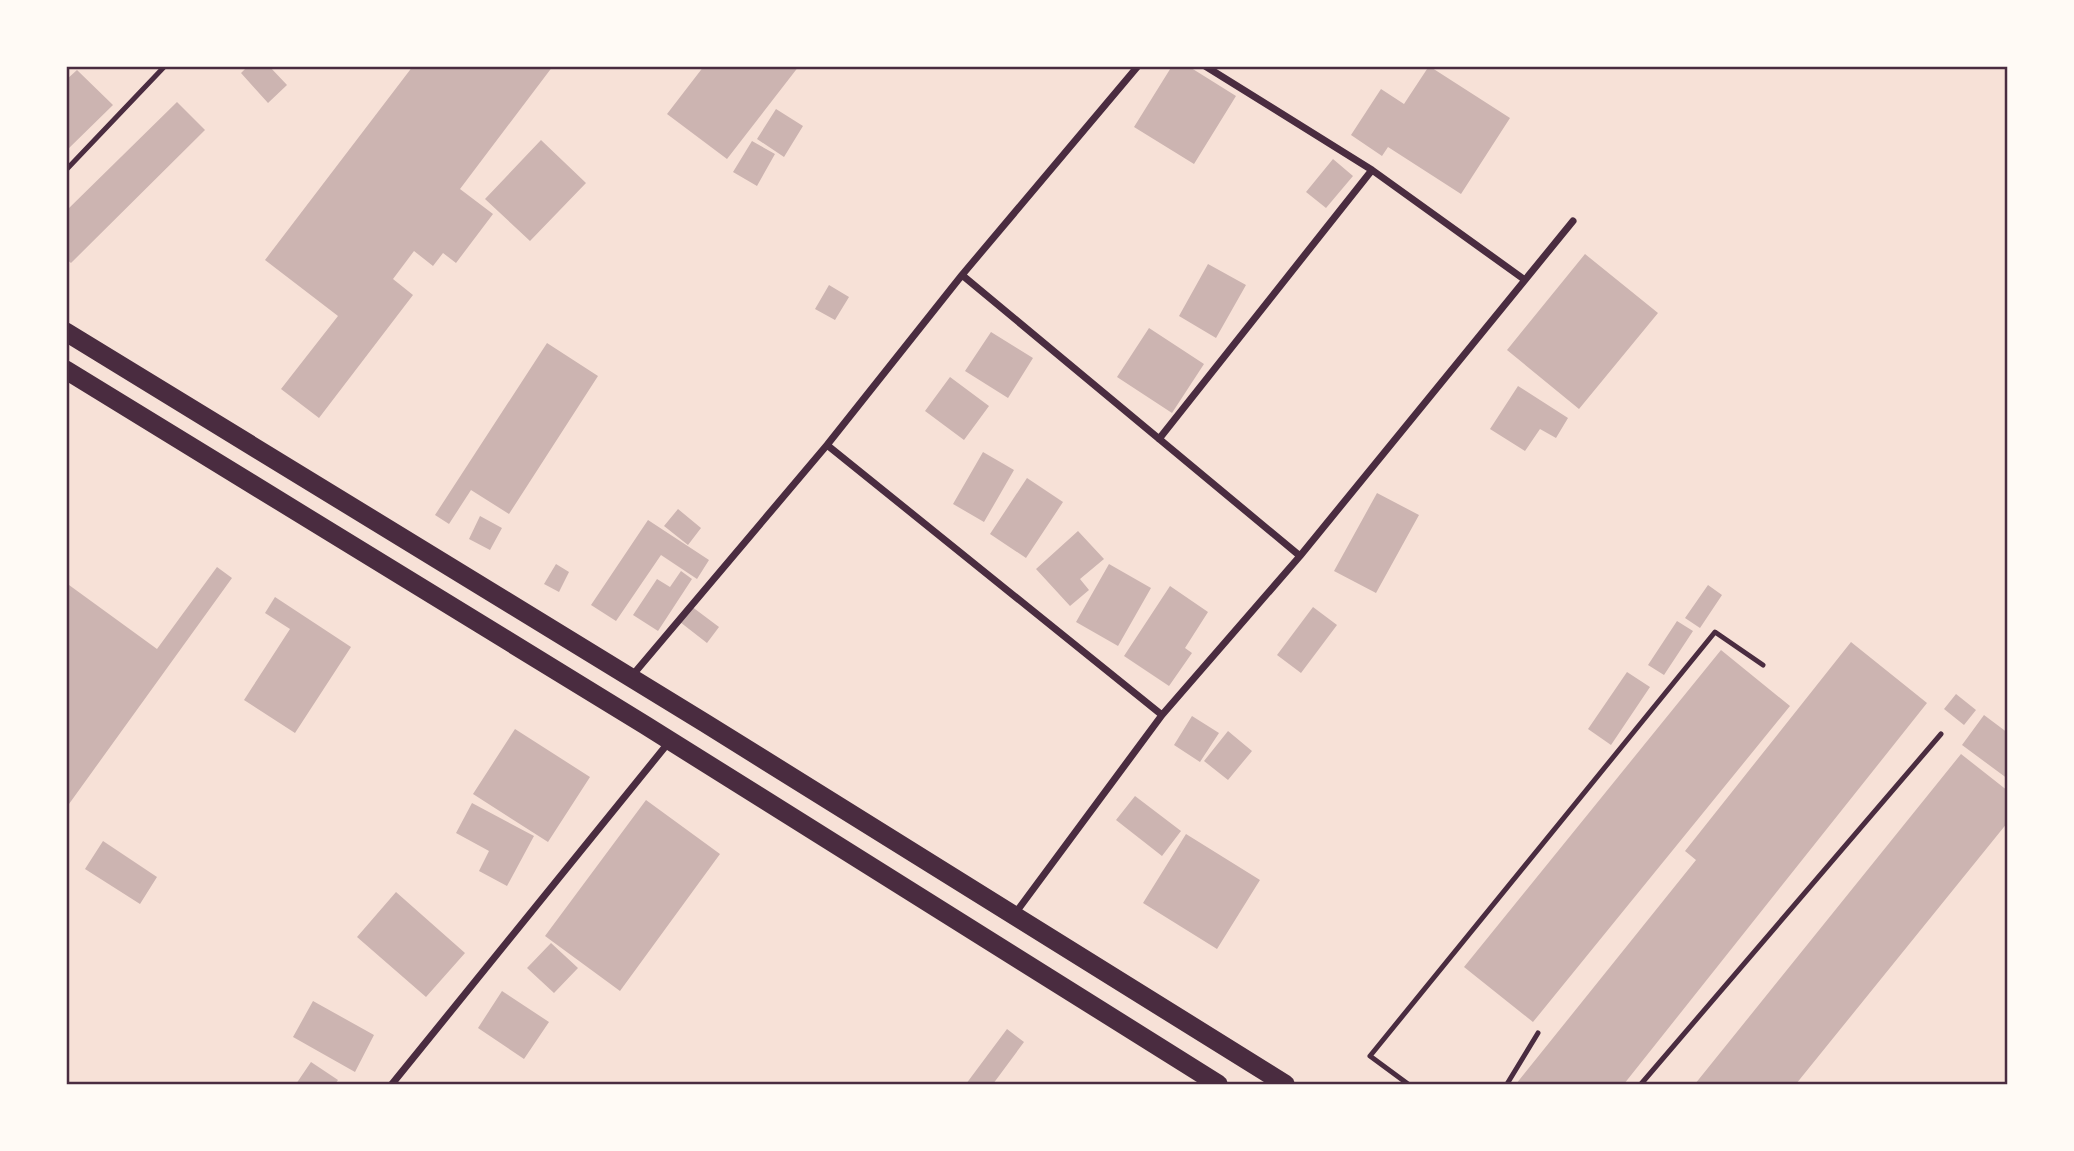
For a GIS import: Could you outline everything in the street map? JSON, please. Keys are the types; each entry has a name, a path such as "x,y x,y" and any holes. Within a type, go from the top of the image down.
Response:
{"highway":[{"path":"66,332 631,678 1285,1084"},
{"path":"66,370 670,740 1218,1084"}],"street":[{"path":"631,678 827,445 962,275 1138,66"},
{"path":"1205,66 1372,170 1525,280"},
{"path":"1159,439 1372,170"},
{"path":"1013,915 1161,715 1300,556 1573,221"},
{"path":"962,275 1300,556"},
{"path":"827,445 1161,715"},
{"path":"393,1084 670,740"}],"lane":[{"path":"66,170 165,66"},
{"path":"1408,1084 1370,1056 1715,632 1763,665"},
{"path":"1641,1084 1941,734"},
{"path":"1507,1084 1538,1033"}],"building":[{"path":"248,66 269,66 287,85 268,103 241,73"},
{"path":"413,66 553,66 460,189 493,214 456,263 443,253 433,266 414,251 393,279 413,295 319,418 281,389 338,316 265,260"},
{"path":"704,66 799,66 727,159 667,114"},
{"path":"1172,66 1188,66 1236,96 1194,164 1134,127"},
{"path":"1429,66 1510,118 1461,194 1388,147 1382,156 1351,135 1381,89 1404,104"},
{"path":"77,70 113,105 66,151 66,80"},
{"path":"177,102 205,130 71,263 66,259 66,211"},
{"path":"776,109 803,126 784,157 757,139"},
{"path":"541,140 586,183 530,241 485,199"},
{"path":"752,141 775,154 757,186 733,172"},
{"path":"1333,159 1353,176 1326,208 1306,192"},
{"path":"1585,254 1658,313 1579,409 1507,350"},
{"path":"1208,264 1246,285 1216,338 1179,316"},
{"path":"829,285 849,297 835,320 815,309"},
{"path":"1149,328 1204,364 1172,413 1117,377"},
{"path":"991,332 1033,358 1008,398 965,371"},
{"path":"547,343 598,376 509,514 471,490 449,524 435,515"},
{"path":"950,377 989,406 964,440 925,411"},
{"path":"1518,386 1568,418 1556,438 1540,429 1525,451 1490,429"},
{"path":"983,452 1014,470 984,522 953,504"},
{"path":"1027,478 1063,502 1026,558 990,534"},
{"path":"1377,493 1419,515 1376,593 1334,571"},
{"path":"678,509 701,528 688,545 664,526"},
{"path":"480,516 502,528 490,550 469,539"},
{"path":"648,520 709,560 697,579 661,555 616,621 591,605"},
{"path":"1078,531 1104,559 1080,579 1089,590 1070,606 1036,569"},
{"path":"556,564 569,572 559,592 544,584"},
{"path":"1109,564 1151,588 1118,646 1076,622"},
{"path":"217,567 232,578 69,804 66,803 66,589 69,585 157,649"},
{"path":"681,571 692,579 658,631 633,615 657,579 670,587"},
{"path":"1708,585 1722,595 1700,628 1685,618"},
{"path":"1170,586 1208,612 1185,648 1192,653 1169,686 1124,656"},
{"path":"275,597 351,647 295,733 244,700 290,629 265,613"},
{"path":"691,606 719,627 707,643 680,622"},
{"path":"1313,607 1337,625 1301,673 1277,655"},
{"path":"1677,621 1693,631 1664,675 1648,665"},
{"path":"1851,642 1927,703 1624,1084 1516,1084 1696,860 1685,851"},
{"path":"1721,650 1790,706 1533,1022 1464,967"},
{"path":"1627,672 1650,687 1611,745 1588,729"},
{"path":"1956,694 1976,710 1964,725 1944,709"},
{"path":"1984,715 2008,733 2008,779 1962,745"},
{"path":"1192,716 1219,733 1200,762 1174,745"},
{"path":"515,729 590,777 548,842 473,794"},
{"path":"1228,731 1252,751 1228,780 1204,761"},
{"path":"1961,754 2008,791 2008,822 1796,1084 1695,1084"},
{"path":"1135,796 1181,831 1162,856 1116,820"},
{"path":"646,800 720,854 620,991 545,936"},
{"path":"472,803 534,836 507,886 479,871 489,851 456,833"},
{"path":"1186,834 1260,880 1217,949 1143,903"},
{"path":"103,841 157,877 140,904 85,869"},
{"path":"396,892 465,953 426,997 357,937"},
{"path":"551,943 578,968 554,993 527,968"},
{"path":"502,991 549,1022 524,1059 478,1028"},
{"path":"313,1001 374,1035 355,1072 293,1037"},
{"path":"1007,1029 1024,1042 993,1084 966,1084"},
{"path":"311,1062 338,1080 335,1084 296,1084"}]}
